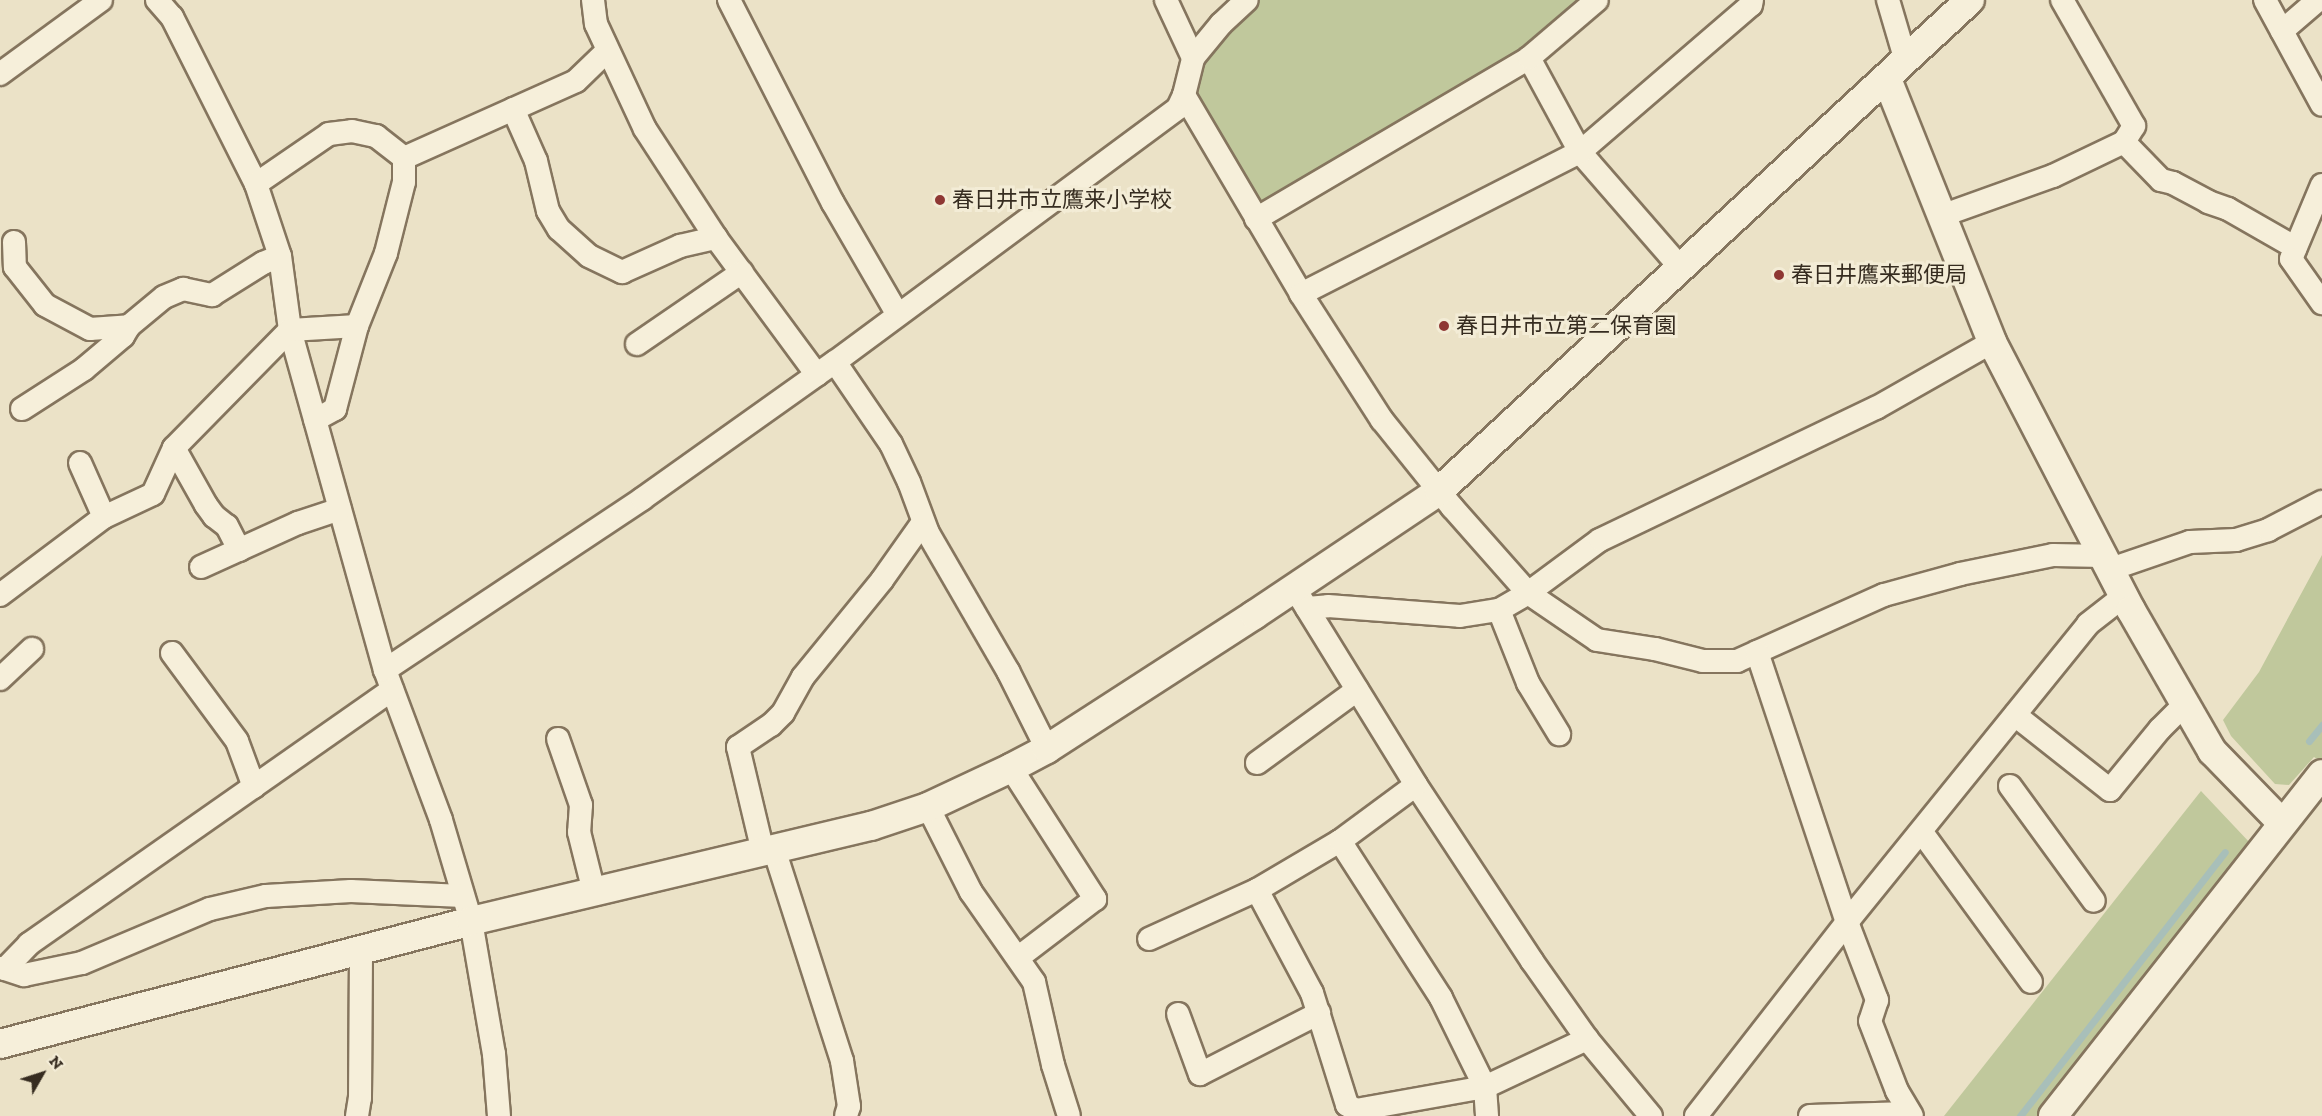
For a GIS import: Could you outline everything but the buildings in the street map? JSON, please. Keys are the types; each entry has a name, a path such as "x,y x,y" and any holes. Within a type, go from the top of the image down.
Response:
{"street":[{"path":"0,74 101,0"},
{"path":"157,0 172,17 256,184 280,256 290,330 389,680 441,820 467,908 494,1054 499,1116"},
{"path":"593,0 596,24 645,129 716,238 741,272 891,444 909,482 923,522 1008,671 1047,749"},
{"path":"729,0 833,203 898,315"},
{"path":"1166,0 1193,58"},
{"path":"2,968 29,944 254,787 389,680 826,369 1178,108 1184,95 1193,58 1221,24 1247,0"},
{"path":"1256,219 1529,58 1597,0"},
{"path":"1301,294 1580,152 1751,4 1752,0"},
{"path":"1888,0 1896,70 1941,216 1992,342 2124,596 2212,752 2282,824"},
{"path":"0,1044 361,950 467,908 594,892 871,826 928,807 1047,749 1300,598 1439,491 1970,0"},
{"path":"1941,216 2053,176 2124,142 2134,126 2062,0"},
{"path":"2265,0 2322,105"},
{"path":"2282,31 2318,0"},
{"path":"404,158 576,81 607,51"},
{"path":"1529,58 1580,152 1681,268"},
{"path":"1184,95 1301,294 1382,420 1439,491 1528,593 1597,640 1655,649 1703,661 1737,661 1884,595 1960,574 2053,555 2108,563 2190,542 2236,540 2268,530 2322,502"},
{"path":"513,109 536,161 548,211 560,229 589,256 622,272 680,246 716,238"},
{"path":"256,184 329,134 352,130 376,136 404,158"},
{"path":"2124,142 2161,180 2173,183 2208,202 2228,209 2296,248"},
{"path":"315,420 334,409 357,326 386,253 404,182 404,158"},
{"path":"2322,185 2291,259 2322,303"},
{"path":"14,242 15,267 45,305 90,329 129,326"},
{"path":"22,409 84,369 123,336 129,326 164,297 183,289 212,295 263,263 280,256"},
{"path":"637,344 741,272"},
{"path":"0,595 104,517 153,494 174,448 290,330 357,326"},
{"path":"1300,598 1328,606 1460,616 1499,610 1528,593 1600,540 1834,430 1992,342"},
{"path":"174,448 206,505 226,526 239,550"},
{"path":"80,463 104,517"},
{"path":"201,567 297,523 340,508"},
{"path":"846,1116 849,1106 842,1061 769,850 738,747 771,725 783,713 803,677 882,580 923,522"},
{"path":"1696,1116 1847,922 2088,624 2124,596"},
{"path":"1300,598 1416,785 1587,1039 1651,1116"},
{"path":"1499,610 1528,682 1559,735"},
{"path":"0,679 32,649"},
{"path":"1757,652 1847,922 1877,1000 1870,1022 1910,1114 1810,1116"},
{"path":"172,653 237,741 254,787"},
{"path":"1257,763 1358,690"},
{"path":"2015,715 2110,790 2160,729 2184,705"},
{"path":"558,739 581,805 579,832 594,892"},
{"path":"1011,768 1095,899 1019,957"},
{"path":"1149,939 1257,890 1340,841 1416,785"},
{"path":"2010,786 2094,901"},
{"path":"2053,1116 2282,824 2317,789"},
{"path":"928,807 971,892 1019,957 1034,982 1053,1065 1069,1116"},
{"path":"1926,838 2031,982"},
{"path":"1340,841 1441,998 1485,1087 1487,1116"},
{"path":"1257,890 1319,1013 1347,1105 1356,1110 1485,1087 1587,1039"},
{"path":"2,968 24,975 82,963 210,909 266,896 351,891 467,908"},
{"path":"357,1116 360,1098 361,950"},
{"path":"1178,1014 1200,1074 1319,1013"}],"green space":[{"path":"1259,0 1586,0 1540,42 1265,206 1259,204 1218,130 1195,96 1200,59"},
{"path":"2322,555 2322,758 2320,761 2314,757 2289,785 2275,784 2231,736 2223,720 2259,672"},
{"path":"2201,791 2251,844 2037,1116 1944,1116"}],"waterway":[{"path":"2309,741 2322,725"},
{"path":"2020,1116 2225,852"}],"place":[{"name":"春日井市立鷹来小学校","path":"940,200"},
{"name":"春日井鷹来郵便局","path":"1779,275"},
{"name":"春日井市立第二保育園","path":"1444,326"}]}
